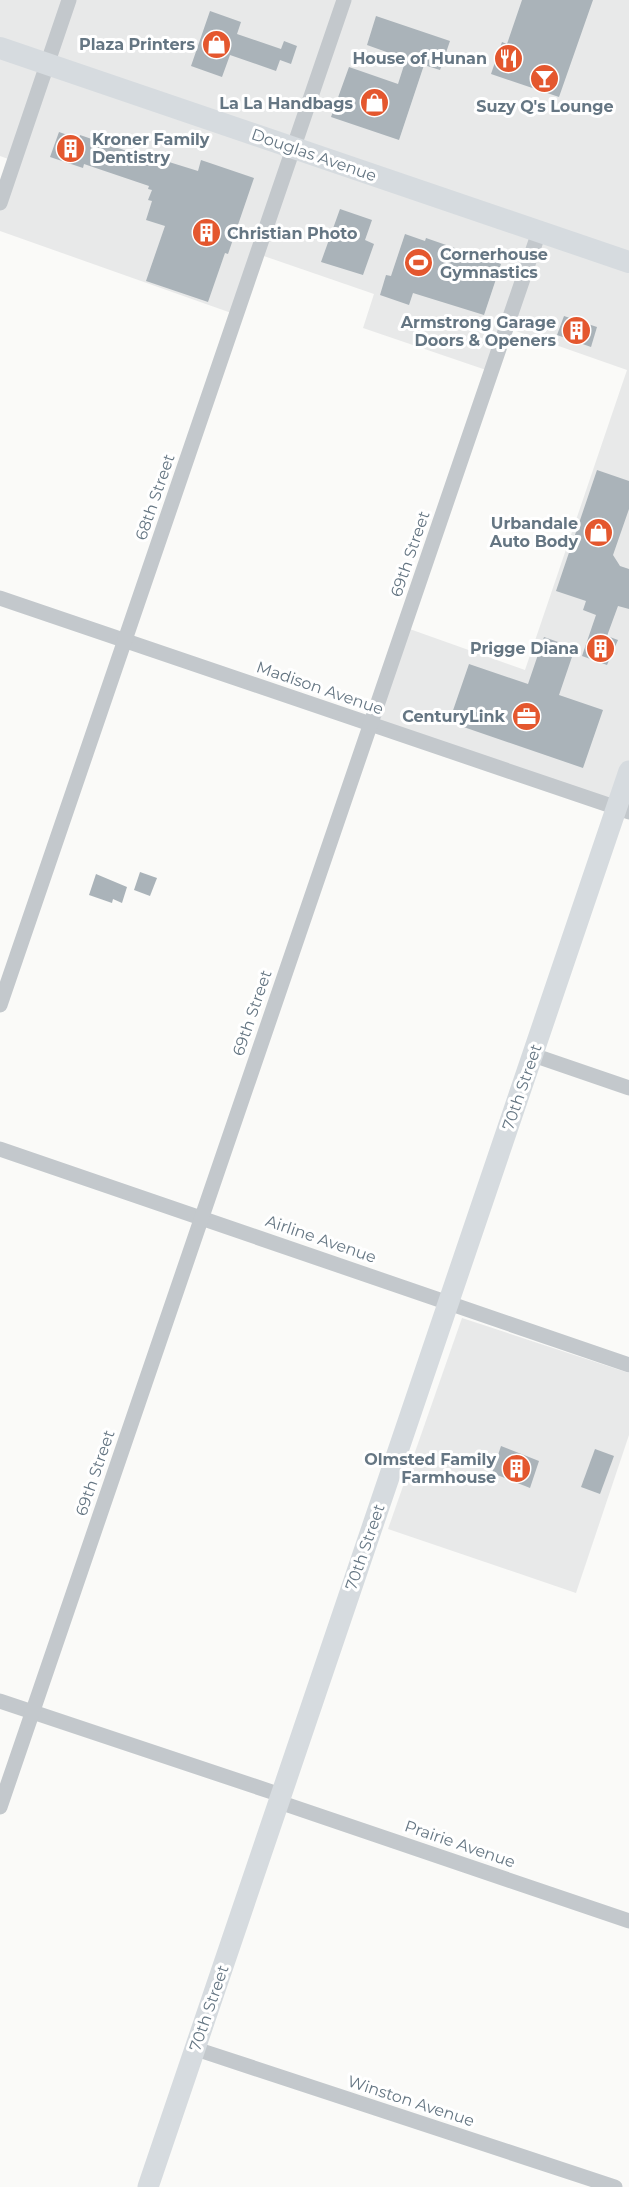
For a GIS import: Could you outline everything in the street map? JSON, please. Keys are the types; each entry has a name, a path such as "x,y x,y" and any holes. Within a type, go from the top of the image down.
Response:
{"main road":[{"name":"Douglas Avenue","path":"0,48 629,262"},
{"name":"70th Street","path":"148,2187 533,1055 623,810 629,771"}],"street":[{"path":"0,203 69,0"},
{"name":"68th Street","path":"0,1005 344,0"},
{"name":"69th Street","path":"0,1807 539,232"},
{"name":"Madison Avenue","path":"0,598 623,810"},
{"path":"533,1055 629,1088"},
{"name":"Airline Avenue","path":"0,1149 629,1365"},
{"name":"Prairie Avenue","path":"0,1701 629,1921"},
{"name":"Winston Avenue","path":"196,2049 615,2187"}],"shaded area":[{"path":"0,0 629,0 629,812 371,724 404,627 525,670 627,370 507,328 492,372 363,328 374,294 258,254 237,315 0,231 0,203 14,161 0,156"},
{"path":"462,1318 629,1373 629,1435 576,1593 388,1529"}],"building":[{"path":"522,0 593,0 559,97 491,74 502,42 507,44"},
{"path":"210,11 241,22 237,34 281,49 284,41 297,46 291,64 280,60 276,71 230,55 222,77 191,66"},
{"path":"376,16 450,41 440,70 424,65 399,140 331,117 349,67 398,84 406,59 367,45"},
{"name":"Christian Photo","path":"59,132 79,139 80,135 168,165 169,162 198,171 201,160 254,178 228,254 225,253 208,302 146,281 165,226 146,220 152,201 148,200 152,190 148,189 149,186 84,164 83,168 50,157"},
{"path":"340,209 372,220 365,240 374,244 363,275 321,262"},
{"path":"405,234 425,241 426,238 501,264 484,315 413,293 409,305 380,295 386,275 391,276"},
{"name":"Armstrong Garage Doors & Openers","path":"564,316 597,327 591,347 557,335"},
{"name":"Urbandale Auto Body","path":"597,470 629,481 629,509 613,555 620,566 629,569 629,609 618,606 607,636 618,640 607,665 582,656 596,615 583,610 586,601 556,591"},
{"name":"CenturyLink","path":"544,637 575,648 559,695 603,710 583,768 449,722 469,664 528,684"},
{"path":"140,872 157,878 150,896 134,890"},
{"path":"96,874 127,887 122,903 113,899 112,903 89,895"},
{"name":"Olmsted Family Farmhouse","path":"501,1446 539,1461 530,1488 492,1473"},
{"path":"595,1449 614,1456 600,1494 581,1487"}],"place":[{"name":"Plaza Printers","path":"216,44"},
{"name":"House of Hunan","path":"508,58"},
{"name":"Suzy Q's Lounge","path":"545,78"},
{"name":"La La Handbags","path":"374,103"},
{"name":"Kroner Family Dentistry","path":"71,148"},
{"name":"Christian Photo","path":"206,233"},
{"name":"Cornerhouse Gymnastics","path":"419,263"},
{"name":"Armstrong Garage Doors & Openers","path":"577,331"},
{"name":"Urbandale Auto Body","path":"599,532"},
{"name":"Prigge Diana","path":"600,648"},
{"name":"CenturyLink","path":"526,716"},
{"name":"Olmsted Family Farmhouse","path":"517,1468"}]}
